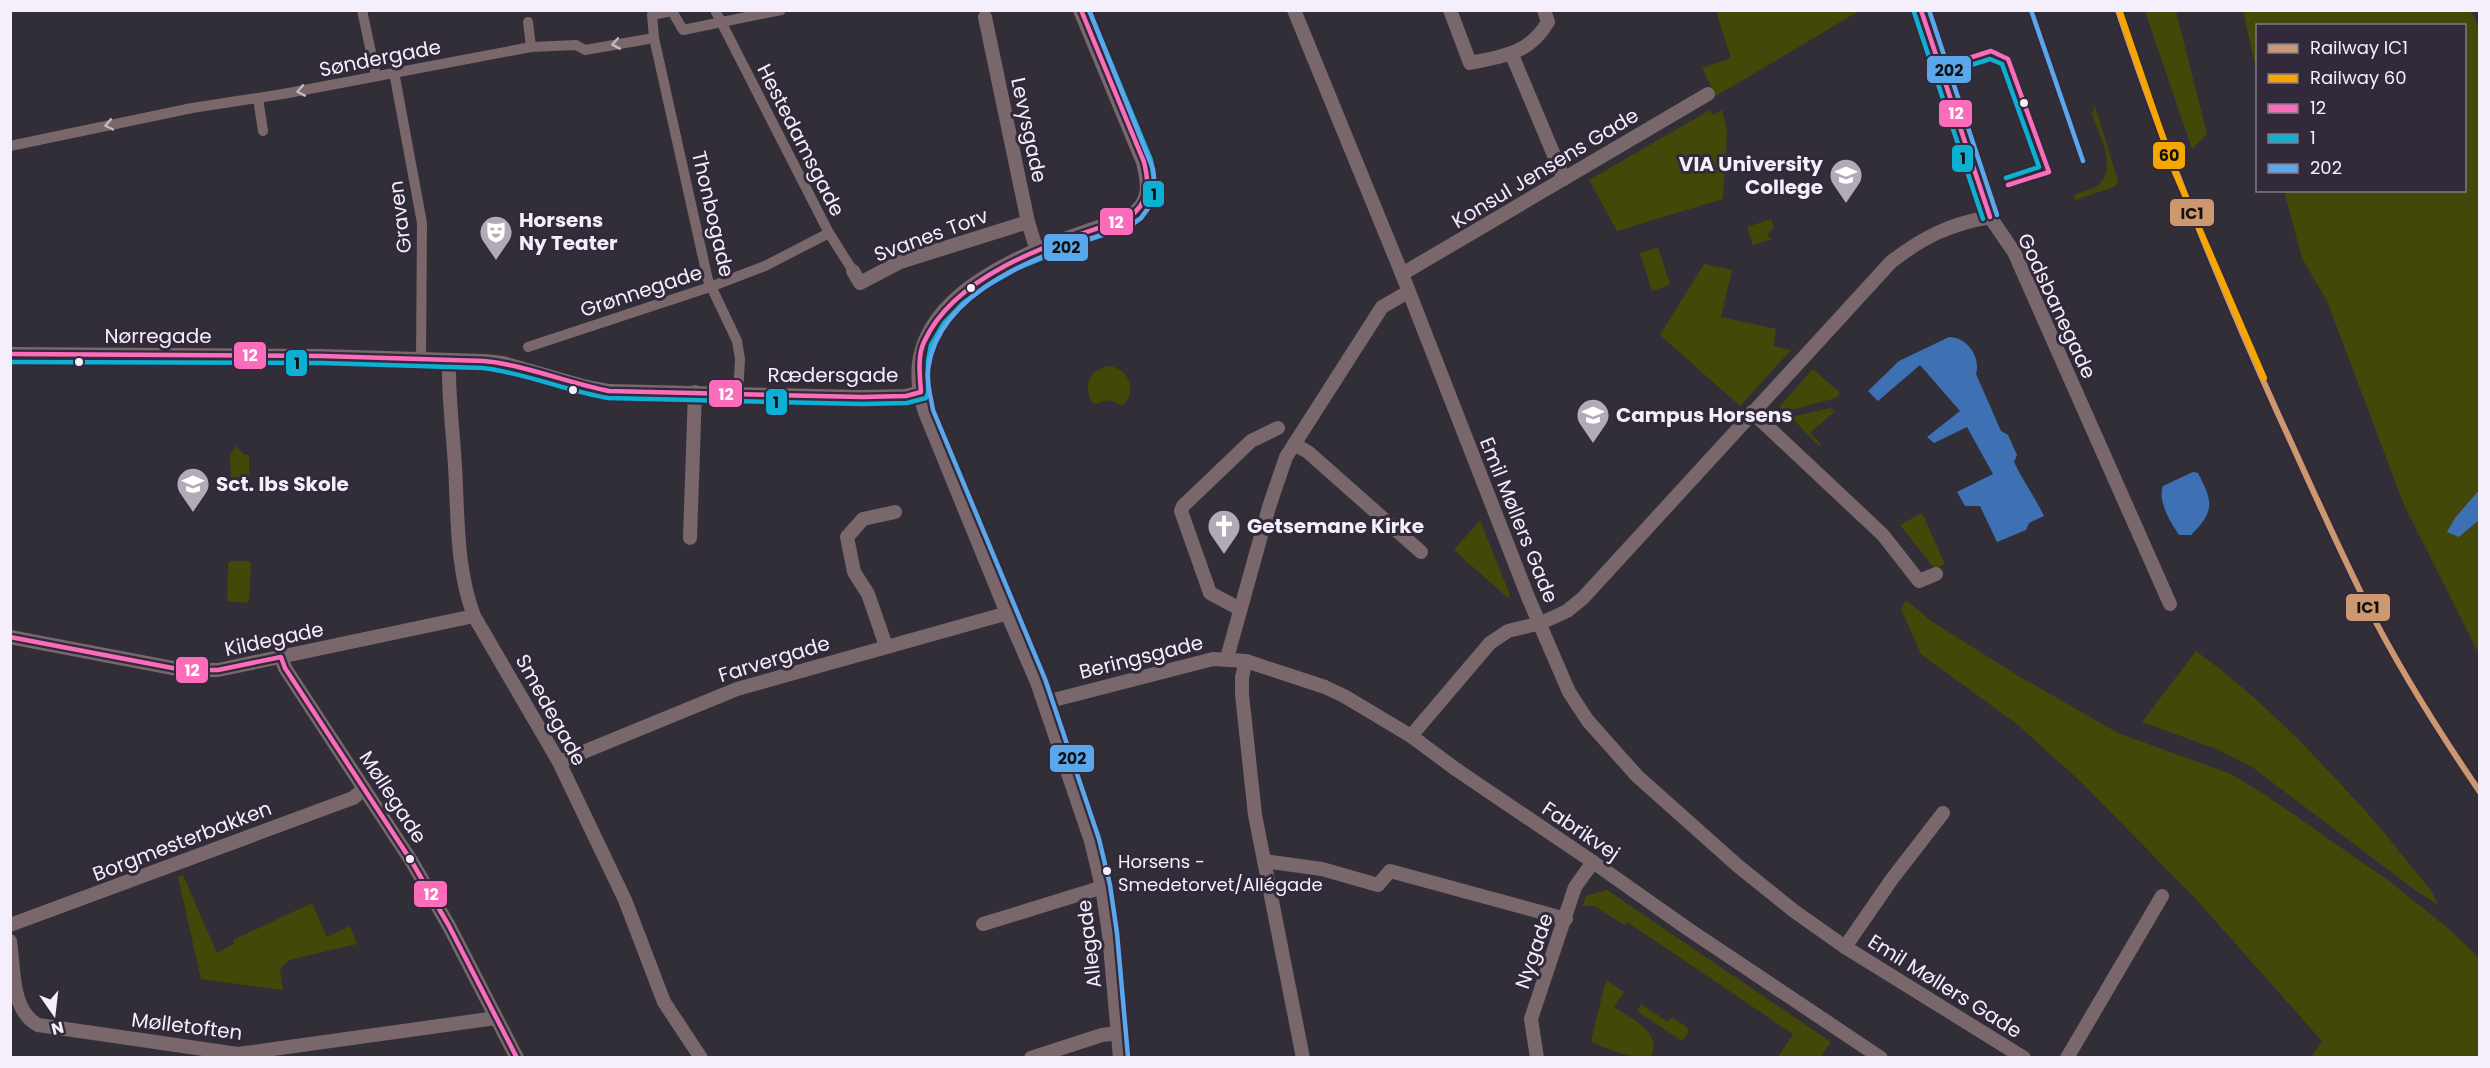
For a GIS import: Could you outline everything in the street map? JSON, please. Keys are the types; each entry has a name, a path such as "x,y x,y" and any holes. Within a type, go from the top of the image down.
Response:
{"street":[{"path":"362,10 376,76"},
{"name":"Hestedamsgade","path":"715,10 829,233 854,271"},
{"path":"654,38 649,13 672,11 683,30 781,10"},
{"name":"Allegade","path":"1081,10 1144,162 1149,186 1147,201 1135,214 1036,251 996,271 960,297 935,322 924,342 921,356 921,392 926,412 1046,702 1092,841 1103,887 1110,934 1121,1058"},
{"name":"Emil Møllers Gade","path":"1294,10 1402,274 1540,623 1569,692 1588,721 1636,776 1738,866 1794,911 1845,947 2024,1058"},
{"path":"1450,10 1470,63 1512,55 1539,37 1548,22 1544,10"},
{"name":"Godsbanegade","path":"1922,10 1990,216 2014,252 2170,604"},
{"name":"Levysgade","path":"985,14 1036,251"},
{"path":"528,22 531,47"},
{"name":"Søndergade","path":"10,146 192,108 258,98 531,47 576,45 585,50 654,38"},
{"name":"Thonbogade","path":"654,38 710,287 737,341 740,359 738,394"},
{"path":"1512,55 1564,179"},
{"name":"Graven","path":"394,72 422,223 421,360"},
{"name":"Konsul Jensens Gade","path":"1402,274 1708,94"},
{"path":"258,98 263,131"},
{"path":"1411,736 1490,644 1508,631 1540,623 1567,611 1583,598 1892,262 1913,245 1947,227 1990,216"},
{"name":"Svanes Torv","path":"854,271 860,283 900,262 1028,222"},
{"name":"Grønnegade","path":"528,347 710,287 765,266 829,233"},
{"path":"1227,658 1269,507 1286,457 1382,307 1408,292"},
{"name":"Nørregade","path":"10,354 322,356 449,360 503,363 566,381"},
{"name":"Smedegade","path":"449,360 460,552 464,585 474,616 559,762 625,900 660,994 701,1058"},
{"name":"Rædersgade","path":"566,381 609,391 862,397 906,396 921,392"},
{"path":"690,538 695,392"},
{"path":"1752,412 1883,535 1919,581 1936,574"},
{"path":"1240,609 1210,593 1181,511 1183,506 1251,441 1278,428"},
{"path":"1296,441 1421,552"},
{"path":"886,646 868,594 854,572 847,537 862,519 896,512"},
{"name":"Farvergade","path":"559,762 737,689 1008,613"},
{"name":"Kildegade","path":"10,637 183,670 218,670 474,616"},
{"name":"Møllegade","path":"282,657 285,668 412,862 517,1058"},
{"name":"Beringsgade","path":"1046,702 1213,659 1227,658 1246,661"},
{"path":"1246,661 1242,677 1242,694 1249,769 1264,861 1303,1058"},
{"name":"Fabrikvej","path":"1246,661 1325,687 1411,736 1498,799 1881,1058"},
{"name":"Borgmesterbakken","path":"10,925 353,798 364,789"},
{"name":"Emil Møllers Gade","path":"1845,947 1892,879 1943,813"},
{"path":"1264,861 1322,869 1378,885 1390,871 1566,919"},
{"name":"Nygade","path":"1537,1058 1531,1019 1575,887 1593,862"},
{"path":"983,924 1103,887"},
{"path":"2067,1058 2162,896"},
{"name":"Mølletoften","path":"10,940 20,1004 29,1020 38,1025 238,1056 496,1018"},
{"path":"1031,1058 1102,1035 1119,1033"}],"shaded area":[{"path":"1716,11 1859,11 1716,96 1702,68 1731,58"},
{"path":"2145,11 2176,11 2207,134 2192,149"},
{"path":"2243,11 2471,11 2479,27 2479,490 2455,518 2459,537 2479,520 2479,654 2404,505 2327,301 2302,258 2284,192 2466,192 2466,24 2256,24 2256,70"},
{"path":"2095,106 2118,181 2114,187 2075,200 2074,195 2097,186 2106,171 2105,152 2092,114"},
{"path":"1710,110 1713,115 1722,110 1727,130 1723,199 1617,231 1589,180"},
{"path":"1771,219 1774,227 1767,235 1772,239 1753,245 1747,227"},
{"path":"1658,247 1670,285 1652,291 1640,253"},
{"path":"1704,264 1732,270 1721,317 1776,329 1773,346 1791,350 1740,406 1660,335"},
{"path":"1110,366 1123,372 1130,382 1130,394 1122,406 1110,400 1094,404 1088,392 1092,375"},
{"path":"1813,369 1840,393 1836,398 1784,412 1780,406"},
{"path":"1831,408 1835,411 1810,433 1821,444 1819,446 1791,417"},
{"path":"236,446 244,455 249,455 249,487 240,487 231,478 230,455"},
{"path":"1922,513 1945,564 1935,569 1900,525"},
{"path":"1480,520 1510,595 1508,598 1454,550"},
{"path":"231,561 248,561 251,564 249,601 246,603 227,601 228,564"},
{"path":"1906,600 1931,621 2017,675 2118,733 2231,774 2267,796 2389,881 2450,930 2479,958 2479,1057 2311,1057 2322,1041 2194,897 2081,782 2018,725 1921,654 1901,609"},
{"path":"2196,651 2262,705 2322,764 2387,836 2431,890 2438,905 2252,767 2219,750 2142,722"},
{"path":"183,875 217,953 234,944 233,940 312,903 327,937 350,926 357,944 289,960 280,969 283,990 201,979 178,877"},
{"path":"1607,890 1831,1042 1820,1057 1778,1057 1793,1034 1627,922 1624,925 1595,906 1583,906 1586,896"},
{"path":"1606,980 1624,992 1614,1007 1644,1027 1649,1033 1653,1040 1651,1057 1620,1053 1591,1041"},
{"path":"1641,1004 1668,1022 1672,1017 1687,1027 1689,1032 1682,1041 1637,1011"}],"water":[{"path":"1949,337 1962,340 1971,349 1976,361 1976,374 2001,431 2008,435 2017,455 2014,462 2044,516 2029,523 2026,530 1997,542 1980,506 1965,506 1957,492 1993,474 1967,427 1934,443 1927,437 1960,411 1920,365 1878,401 1868,391 1899,361"},
{"path":"2193,472 2198,473 2207,492 2208,512 2191,535 2179,535 2163,505 2163,486"},
{"path":"2479,490 2479,520 2459,537 2447,532 2455,518"}],"rail line":[{"name":"IC1","path":"2118,10 2173,164 2214,266 2333,535 2406,677 2480,792"},
{"name":"60","path":"2120,12 2174,170 2264,378"}],"transit line":[{"name":"12","path":"10,354 322,356 484,361 515,366 609,391 862,397 906,396 921,392 920,360 924,342 939,317 960,296 1012,262 1072,237 1128,218 1144,200 1147,186 1144,162 1081,10"},
{"name":"1","path":"10,362 322,363 483,368 608,398 862,404 907,403 926,398 931,345 944,323 963,303 1016,269 1076,244 1132,225 1141,218 1152,203 1155,187 1151,160 1089,10"},
{"name":"202","path":"1089,10 1153,169 1155,187 1152,203 1141,218 1131,225 1039,258 1007,273 979,292 955,313 937,339 928,369 928,379 933,410 1045,679 1099,839 1110,885 1117,933 1128,1057"},
{"name":"12","path":"1921,10 1990,217"},
{"name":"202","path":"1929,10 1997,215"},
{"name":"202","path":"2031,10 2083,161"},
{"name":"1","path":"1914,12 1983,219"},
{"name":"12","path":"1941,67 1991,51 2008,59 2049,172 2008,185"},
{"name":"1","path":"1943,74 1990,59 2002,64 2039,167 2006,178"},
{"name":"12","path":"10,637 183,670 218,670 281,657 285,668 412,862 449,926 517,1058"}],"place":[{"name":"VIA University College","path":"1846,204"},
{"name":"Horsens Ny Teater","path":"496,261"},
{"name":"Campus Horsens","path":"1593,444"},
{"name":"Sct. Ibs Skole","path":"193,513"},
{"name":"Getsemane Kirke","path":"1224,555"},
{"name":"Horsens - Smedetorvet/Allégade","path":"1107,871"}]}
